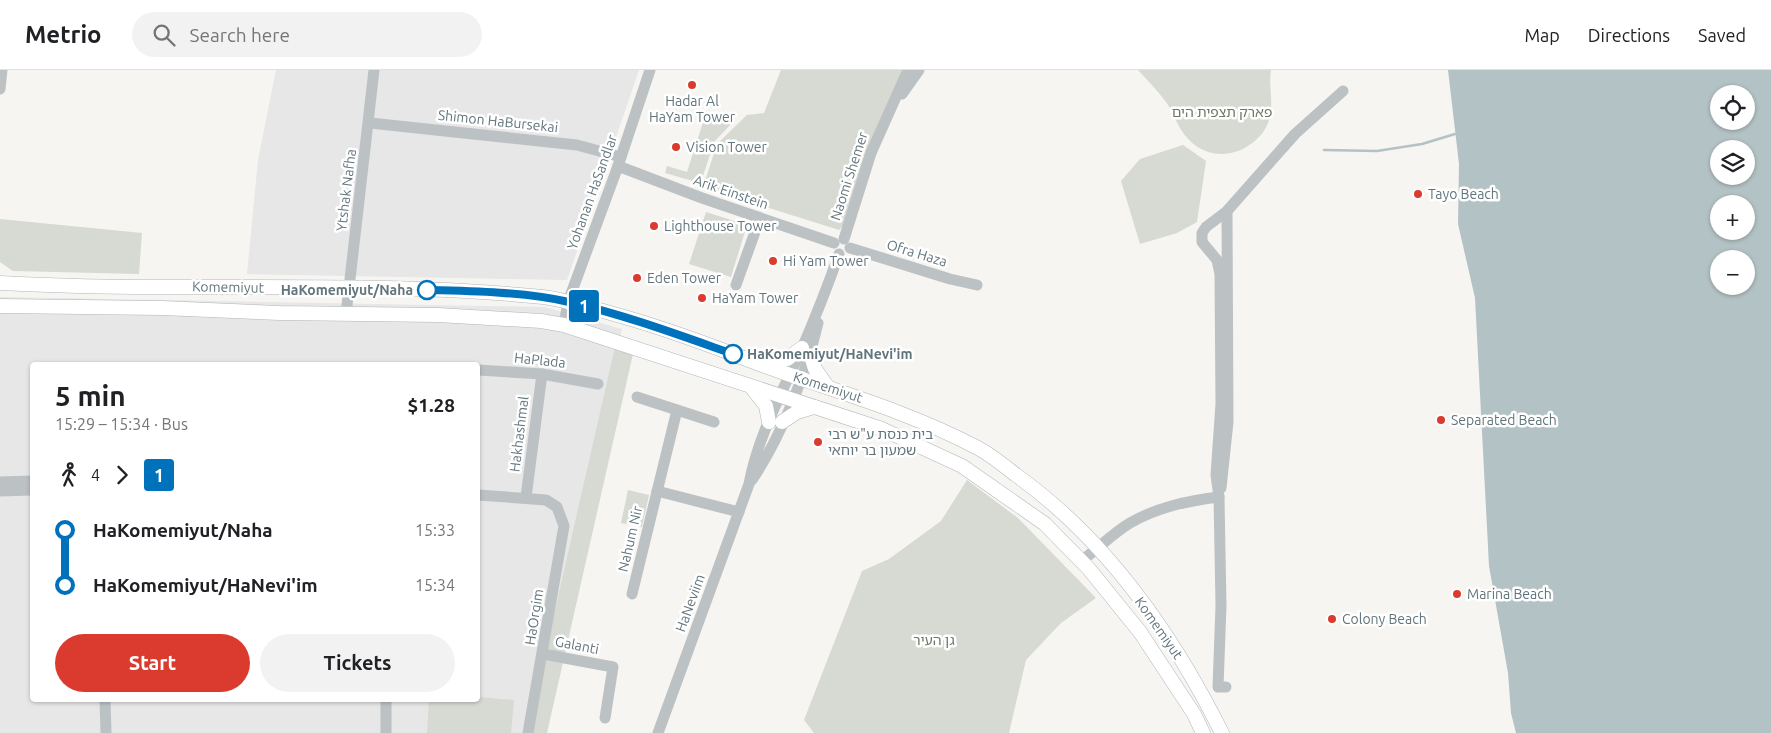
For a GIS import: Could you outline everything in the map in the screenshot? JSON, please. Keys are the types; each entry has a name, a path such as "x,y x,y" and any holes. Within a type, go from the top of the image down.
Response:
{"main road":[{"name":"Komemiyut","path":"3,282 454,291 568,302 654,325 795,376 883,405 978,448 1047,497 1100,547 1170,640 1222,733"},
{"name":"Komemiyut","path":"0,306 470,316 540,321 564,325 882,428 962,466 1045,524 1081,561 1140,632 1194,714 1203,733"},
{"path":"761,364 787,359 807,352 827,386"},
{"path":"751,387 776,422 797,412 814,407"},
{"path":"1190,733 1194,714"}],"street":[{"path":"0,89 2,70"},
{"name":"Ytshak Nafha","path":"346,314 370,123 374,70"},
{"name":"Yohanan HaSandlar","path":"564,325 568,302 620,162 650,70"},
{"name":"Naomi Shemer","path":"786,398 807,352 862,178 883,123 908,70"},
{"name":"Naomi Shemer","path":"883,123 918,70"},
{"path":"1226,687 1218,687 1221,606 1219,497 1216,475 1221,404 1220,274 1217,260 1202,242 1202,233 1207,226 1227,211 1295,134 1342,90"},
{"name":"Shimon HaBursekai","path":"370,123 577,145 620,162"},
{"name":"Arik Einstein","path":"620,162 760,218 842,246"},
{"path":"1219,497 1224,474 1228,422 1227,211"},
{"path":"736,285 760,218"},
{"path":"1207,226 1221,228 1227,238"},
{"name":"Ofra Haza","path":"842,246 950,279 977,284"},
{"name":"HaPlada","path":"480,370 542,374 598,384"},
{"name":"Hakhashmal","path":"526,497 542,374"},
{"path":"638,397 714,422"},
{"name":"HaNeviim","path":"658,733 749,484 761,466 786,398"},
{"name":"Nahum Nir","path":"632,594 677,410"},
{"path":"0,482 30,481"},
{"path":"0,491 30,490"},
{"name":"Nahum Nir","path":"657,491 739,512"},
{"path":"480,495 526,497"},
{"name":"HaOrgim","path":"526,497 546,500 557,507 564,526 528,733"},
{"path":"1081,561 1129,524 1155,511 1180,502 1219,497"},
{"name":"Galanti","path":"543,654 613,667 605,718"},
{"path":"106,702 106,733"},
{"path":"386,702 386,733"}],"shaded area":[{"path":"276,70 639,70 567,280 247,274 258,160"},
{"path":"1448,70 1771,70 1771,733 1516,733 1511,713 1508,673 1489,566 1475,298 1458,224 1459,164"},
{"path":"0,297 544,307 622,329 533,733 0,733"}],"green space":[{"path":"781,70 902,70 843,226 839,230 703,187 717,144 747,115 764,113"},
{"name":"פארק תצפית הים","path":"1138,70 1271,70 1271,110 1266,128 1252,143 1238,151 1221,154 1205,151 1185,136 1171,110 1155,88"},
{"path":"706,113 731,124 714,142 703,176 693,181 665,173 667,166 687,172"},
{"path":"1183,145 1206,161 1197,222 1177,233 1140,244 1121,181 1140,159"},
{"path":"706,212 747,225 731,277 689,264"},
{"path":"0,219 142,233 139,274 13,271 0,262"},
{"path":"615,347 633,354 547,733 527,733"},
{"name":"גן העיר","path":"967,480 1018,518 1096,598 1061,623 1026,660 1009,733 814,733 804,720 862,571 889,559 941,521"},
{"path":"628,490 649,495 642,527 621,523"},
{"path":"480,697 514,700 511,733 427,733 429,702 480,702"}],"waterway":[{"path":"1324,150 1377,151 1422,144 1455,134"}],"bus line":[{"name":"1","path":"427,290 546,298 568,302 654,325 733,354"}],"place":[{"name":"Hadar Al HaYam Tower","path":"692,85"},
{"name":"Vision Tower","path":"676,147"},
{"name":"Tayo Beach","path":"1418,194"},
{"name":"Lighthouse Tower","path":"654,226"},
{"name":"Hi Yam Tower","path":"773,261"},
{"name":"Eden Tower","path":"637,278"},
{"name":"HaKomemiyut/Naha","path":"427,290"},
{"name":"HaYam Tower","path":"702,298"},
{"name":"HaKomemiyut/HaNevi'im","path":"733,354"},
{"name":"Separated Beach","path":"1441,420"},
{"name":"בית כנסת ע\"ש רבי שמעון בר יוחאי","path":"818,442"},
{"name":"Marina Beach","path":"1457,594"},
{"name":"Colony Beach","path":"1332,619"}]}
